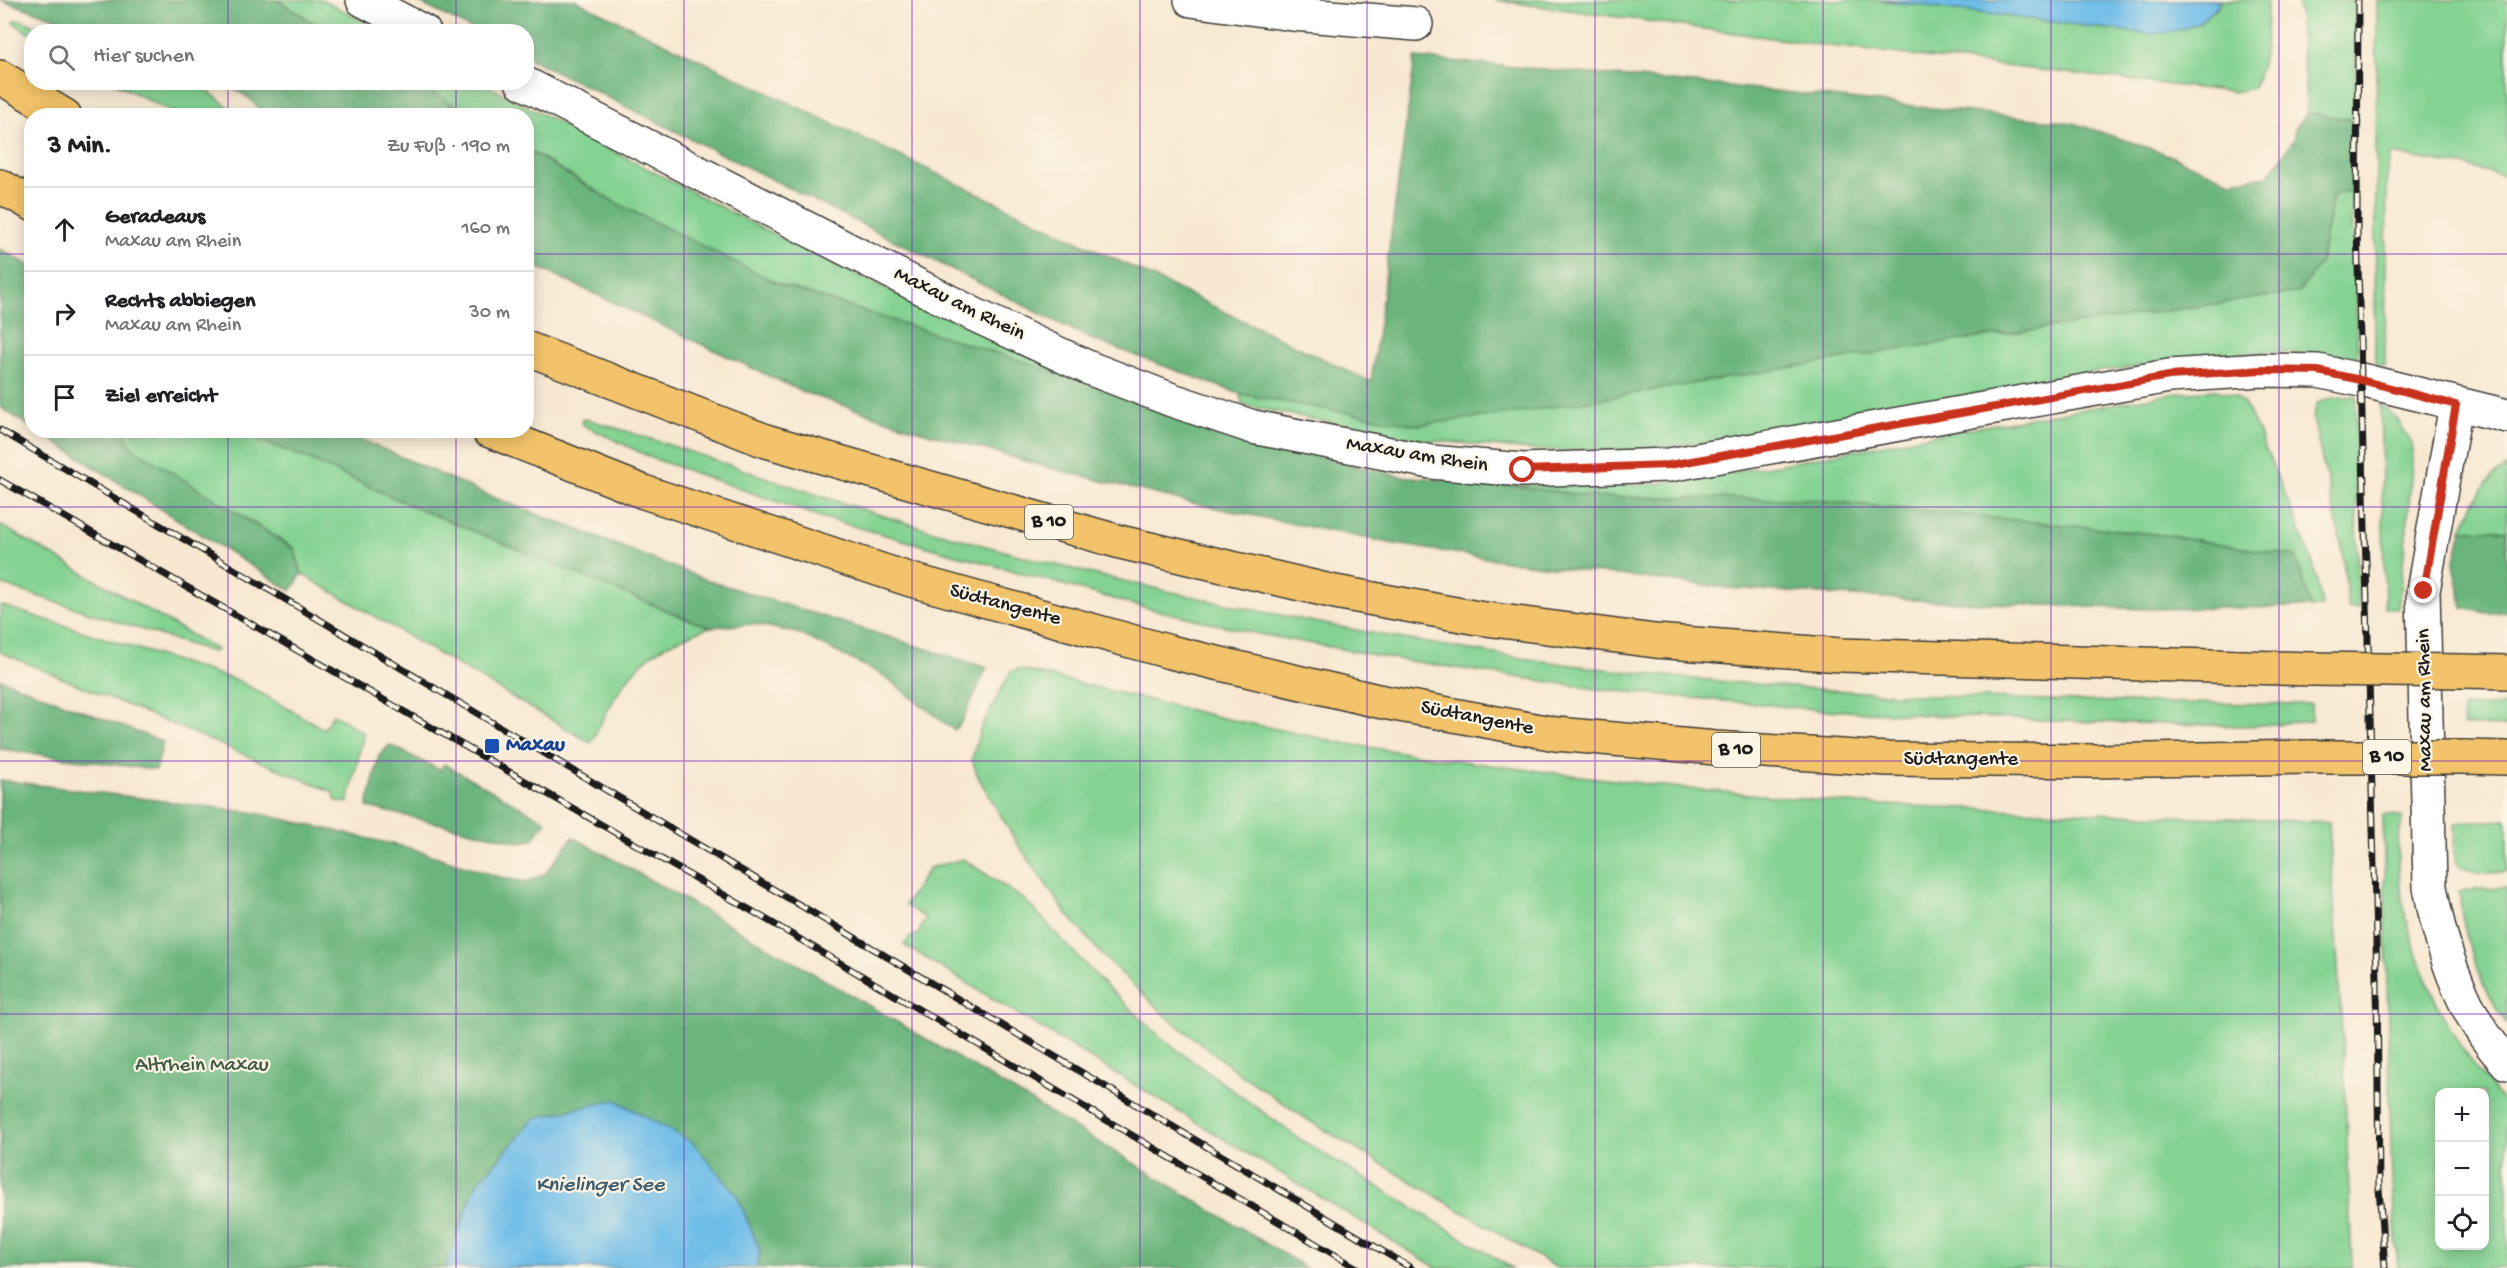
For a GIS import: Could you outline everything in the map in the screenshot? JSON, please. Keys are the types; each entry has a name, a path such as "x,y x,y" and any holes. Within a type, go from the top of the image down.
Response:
{"highway":[{"path":"0,77 52,108"},
{"path":"0,186 24,200"},
{"name":"B 10","path":"534,351 766,441 1120,542 1335,592 1478,618 1655,641 1841,655 2311,669 2507,672"},
{"name":"Südtangente","path":"508,438 644,492 911,580 1170,652 1378,700 1556,734 1716,748 1888,759 2094,761 2311,757 2507,758"}],"street":[{"path":"363,0 409,24"},
{"path":"1191,0 1293,14 1416,24"},
{"name":"Maxau am Rhein","path":"534,88 975,315 1089,368 1172,400 1252,427 1431,462 1523,470 1669,465 2169,376 2261,370 2318,371 2456,405 2424,591 2430,887 2438,931 2467,1007 2507,1063"},
{"path":"2456,405 2507,416"}],"green space":[{"path":"0,0 277,0 316,24 74,24"},
{"path":"277,0 323,0 369,24 316,24"},
{"path":"414,0 575,0 1371,382 1415,58 1738,87 2073,123 2161,152 2230,181 2268,176 2295,138 2295,129 2307,113 2357,120 2353,138 2351,190 2333,196 2320,263 2299,292 1913,347 1521,412 1418,425 1240,394 1091,339 534,60 534,24 462,24"},
{"path":"1495,0 1878,0 2149,34 2216,9 2221,0 2267,0 2267,22 2264,57 2258,78 2253,88 2233,92 1822,45"},
{"path":"2298,0 2355,0 2357,120 2307,113"},
{"path":"2377,0 2507,0 2507,177 2470,167 2390,154 2387,179 2385,366 2375,364"},
{"path":"20,20 31,24 24,24 24,30 13,22"},
{"path":"129,90 206,90 229,108 164,108"},
{"path":"237,90 428,90 459,108 258,108"},
{"path":"428,90 495,90 530,108 459,108"},
{"path":"534,110 798,247 1084,381 781,285 614,202 534,153"},
{"path":"534,154 614,202 781,285 1084,381 1212,432 1400,476 1508,485 1596,497 1805,499 2163,535 2296,556 2311,607 2146,609 1932,601 1728,588 1526,564 1395,544 1196,504 1050,468 921,431 803,392 534,265"},
{"path":"2351,190 2358,359 2275,351 2092,372 1743,438 1640,450 1532,450 1409,438 1242,405 1240,394 1418,425 1521,412 1913,347 2299,292 2320,263 2333,195"},
{"path":"0,249 24,262 24,422 0,407"},
{"path":"2216,390 2235,395 2248,409 2313,564 2323,607 2311,607 2295,556 2163,535 1805,499 1596,497 1508,485 1655,484 1777,465 1944,433 2177,393"},
{"path":"2356,396 2358,608 2348,608 2342,547 2313,419 2317,403 2333,398"},
{"path":"2380,404 2397,419 2409,438 2413,450 2398,608 2385,608"},
{"path":"586,419 858,508 1007,552 1223,603 1430,644 1632,672 1825,689 2019,699 2311,704 2311,721 2248,726 2055,721 1824,710 1597,689 1390,658 1259,634 1139,606 821,517 652,458 583,425 581,420"},
{"path":"48,438 126,438 131,447 294,549 302,574 291,591"},
{"path":"126,438 252,438 299,455 410,505 710,627 663,647 639,665 620,689 591,743 302,574 294,548 130,447"},
{"path":"252,438 358,438 490,496 707,580 987,668 961,723 954,730 881,674 798,633 754,624 710,627 410,505 299,455"},
{"path":"2507,467 2507,530 2462,530 2474,503 2485,486 2491,478"},
{"path":"0,525 217,650 212,652 0,584"},
{"path":"2462,530 2507,530 2507,612 2487,613 2463,608 2454,564"},
{"path":"0,605 239,681 324,729 333,714 364,733 348,803 336,801 333,792 0,652"},
{"path":"1020,669 1223,718 1354,745 1489,765 1681,788 1860,804 2329,822 2344,1066 2352,1268 1557,1268 1313,1123 1240,1074 1167,1017 1106,959 1066,913 1017,843 978,777 972,759 980,730 1011,671"},
{"path":"0,679 163,742 156,770 0,749"},
{"path":"2507,705 2507,727 2463,725 2463,707"},
{"path":"390,745 440,770 444,764 546,821 533,840 519,842 367,807 379,756"},
{"name":"Altrhein Maxau","path":"0,780 257,813 409,848 503,878 527,882 546,873 573,837 942,1048 1306,1268 757,1268 760,1251 476,1185 445,1268 0,1268"},
{"path":"2383,815 2403,816 2398,843 2400,881 2406,916 2429,986 2464,1050 2484,1079 2507,1104 2507,1268 2398,1268 2392,1181"},
{"path":"2507,820 2507,871 2477,872 2462,867 2458,863 2454,853 2455,823"},
{"path":"963,859 1025,900 1099,979 1164,1040 1301,1140 1512,1268 1437,1268 904,945 909,938 918,934 926,918 905,905 929,868"},
{"path":"2507,887 2507,1024 2488,994 2474,961 2464,926 2459,891"}],"water":[{"path":"1878,0 2221,0 2215,9 2199,22 2170,32 2149,34"},
{"name":"Knielinger See","path":"615,1100 692,1142 737,1195 760,1251 757,1268 445,1268 476,1185 535,1118"}],"railway":[{"path":"2358,0 2357,227 2377,979 2379,1188 2385,1268"},
{"path":"0,430 1411,1268"},
{"path":"0,480 752,911 1357,1268"}],"place":[{"name":"Maxau","path":"492,746"}],"route":[{"path":"1523,470 1669,465 1782,447 2169,376 2283,369 2318,371 2456,405 2424,591"}]}
